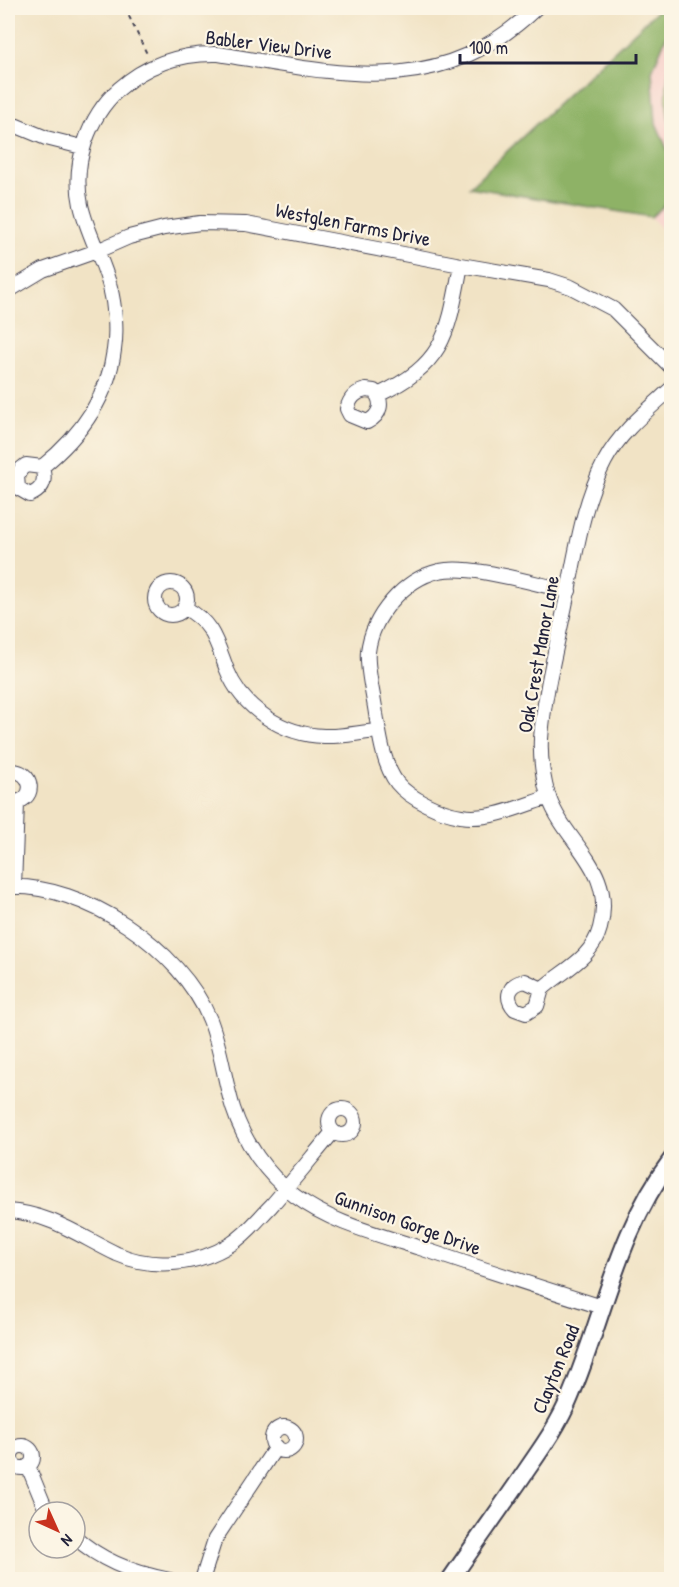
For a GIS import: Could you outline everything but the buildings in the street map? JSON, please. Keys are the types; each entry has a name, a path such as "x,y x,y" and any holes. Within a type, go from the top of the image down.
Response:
{"main road":[{"name":"Clayton Road","path":"450,1580 556,1425 574,1388 632,1224 644,1201 672,1159"}],"street":[{"name":"Babler View Drive","path":"42,467 69,444 98,403 108,378 115,349 110,287 81,204 79,179 82,147 91,126 112,95 142,71 176,57 197,54 219,54 349,74 409,72 438,67 496,40 536,8"},
{"path":"8,120 12,124 46,138 82,147"},
{"name":"Westglen Farms Drive","path":"8,291 43,270 129,237 164,228 200,223 246,224 549,280 571,287 613,309 672,368"},
{"path":"378,395 398,385 425,366 440,346 450,323 460,265"},
{"name":"Oak Crest Manor Lane","path":"542,989 582,960 600,929 602,895 596,872 562,823 549,797 541,741 547,694 586,506 605,461 626,432 672,388"},
{"path":"549,797 485,817 462,816 444,812 423,803 397,783 391,774 379,730 367,653 373,632 383,611 400,593 419,579 438,571 465,569 568,591"},
{"path":"185,608 198,615 207,625 218,642 228,672 243,697 260,713 282,726 304,734 325,736 379,730"},
{"path":"8,772 18,771 23,774 28,781 29,792 22,801 12,802 11,887"},
{"name":"Gunnison Gorge Drive","path":"11,887 48,891 70,897 109,914 134,928 176,969 196,995 209,1018 224,1065 233,1107 241,1128 266,1168 286,1188 312,1207 354,1227 602,1307"},
{"path":"8,1211 36,1215 62,1224 130,1259 172,1263 209,1255 232,1243 248,1231 333,1132"},
{"path":"202,1580 215,1539 276,1447"},
{"path":"27,1466 42,1500"},
{"path":"87,1544 124,1567 145,1575 170,1580"}],"path":[{"path":"125,8 147,54"}],"shaded area":[{"path":"671,32 671,158 656,123 652,71 666,37"},
{"path":"671,200 671,239 651,217"}],"green space":[{"path":"660,8 671,8 671,32 666,37 652,71 656,123 671,158 671,200 651,217 469,187"},
{"path":"671,61 671,127 666,94"}]}
